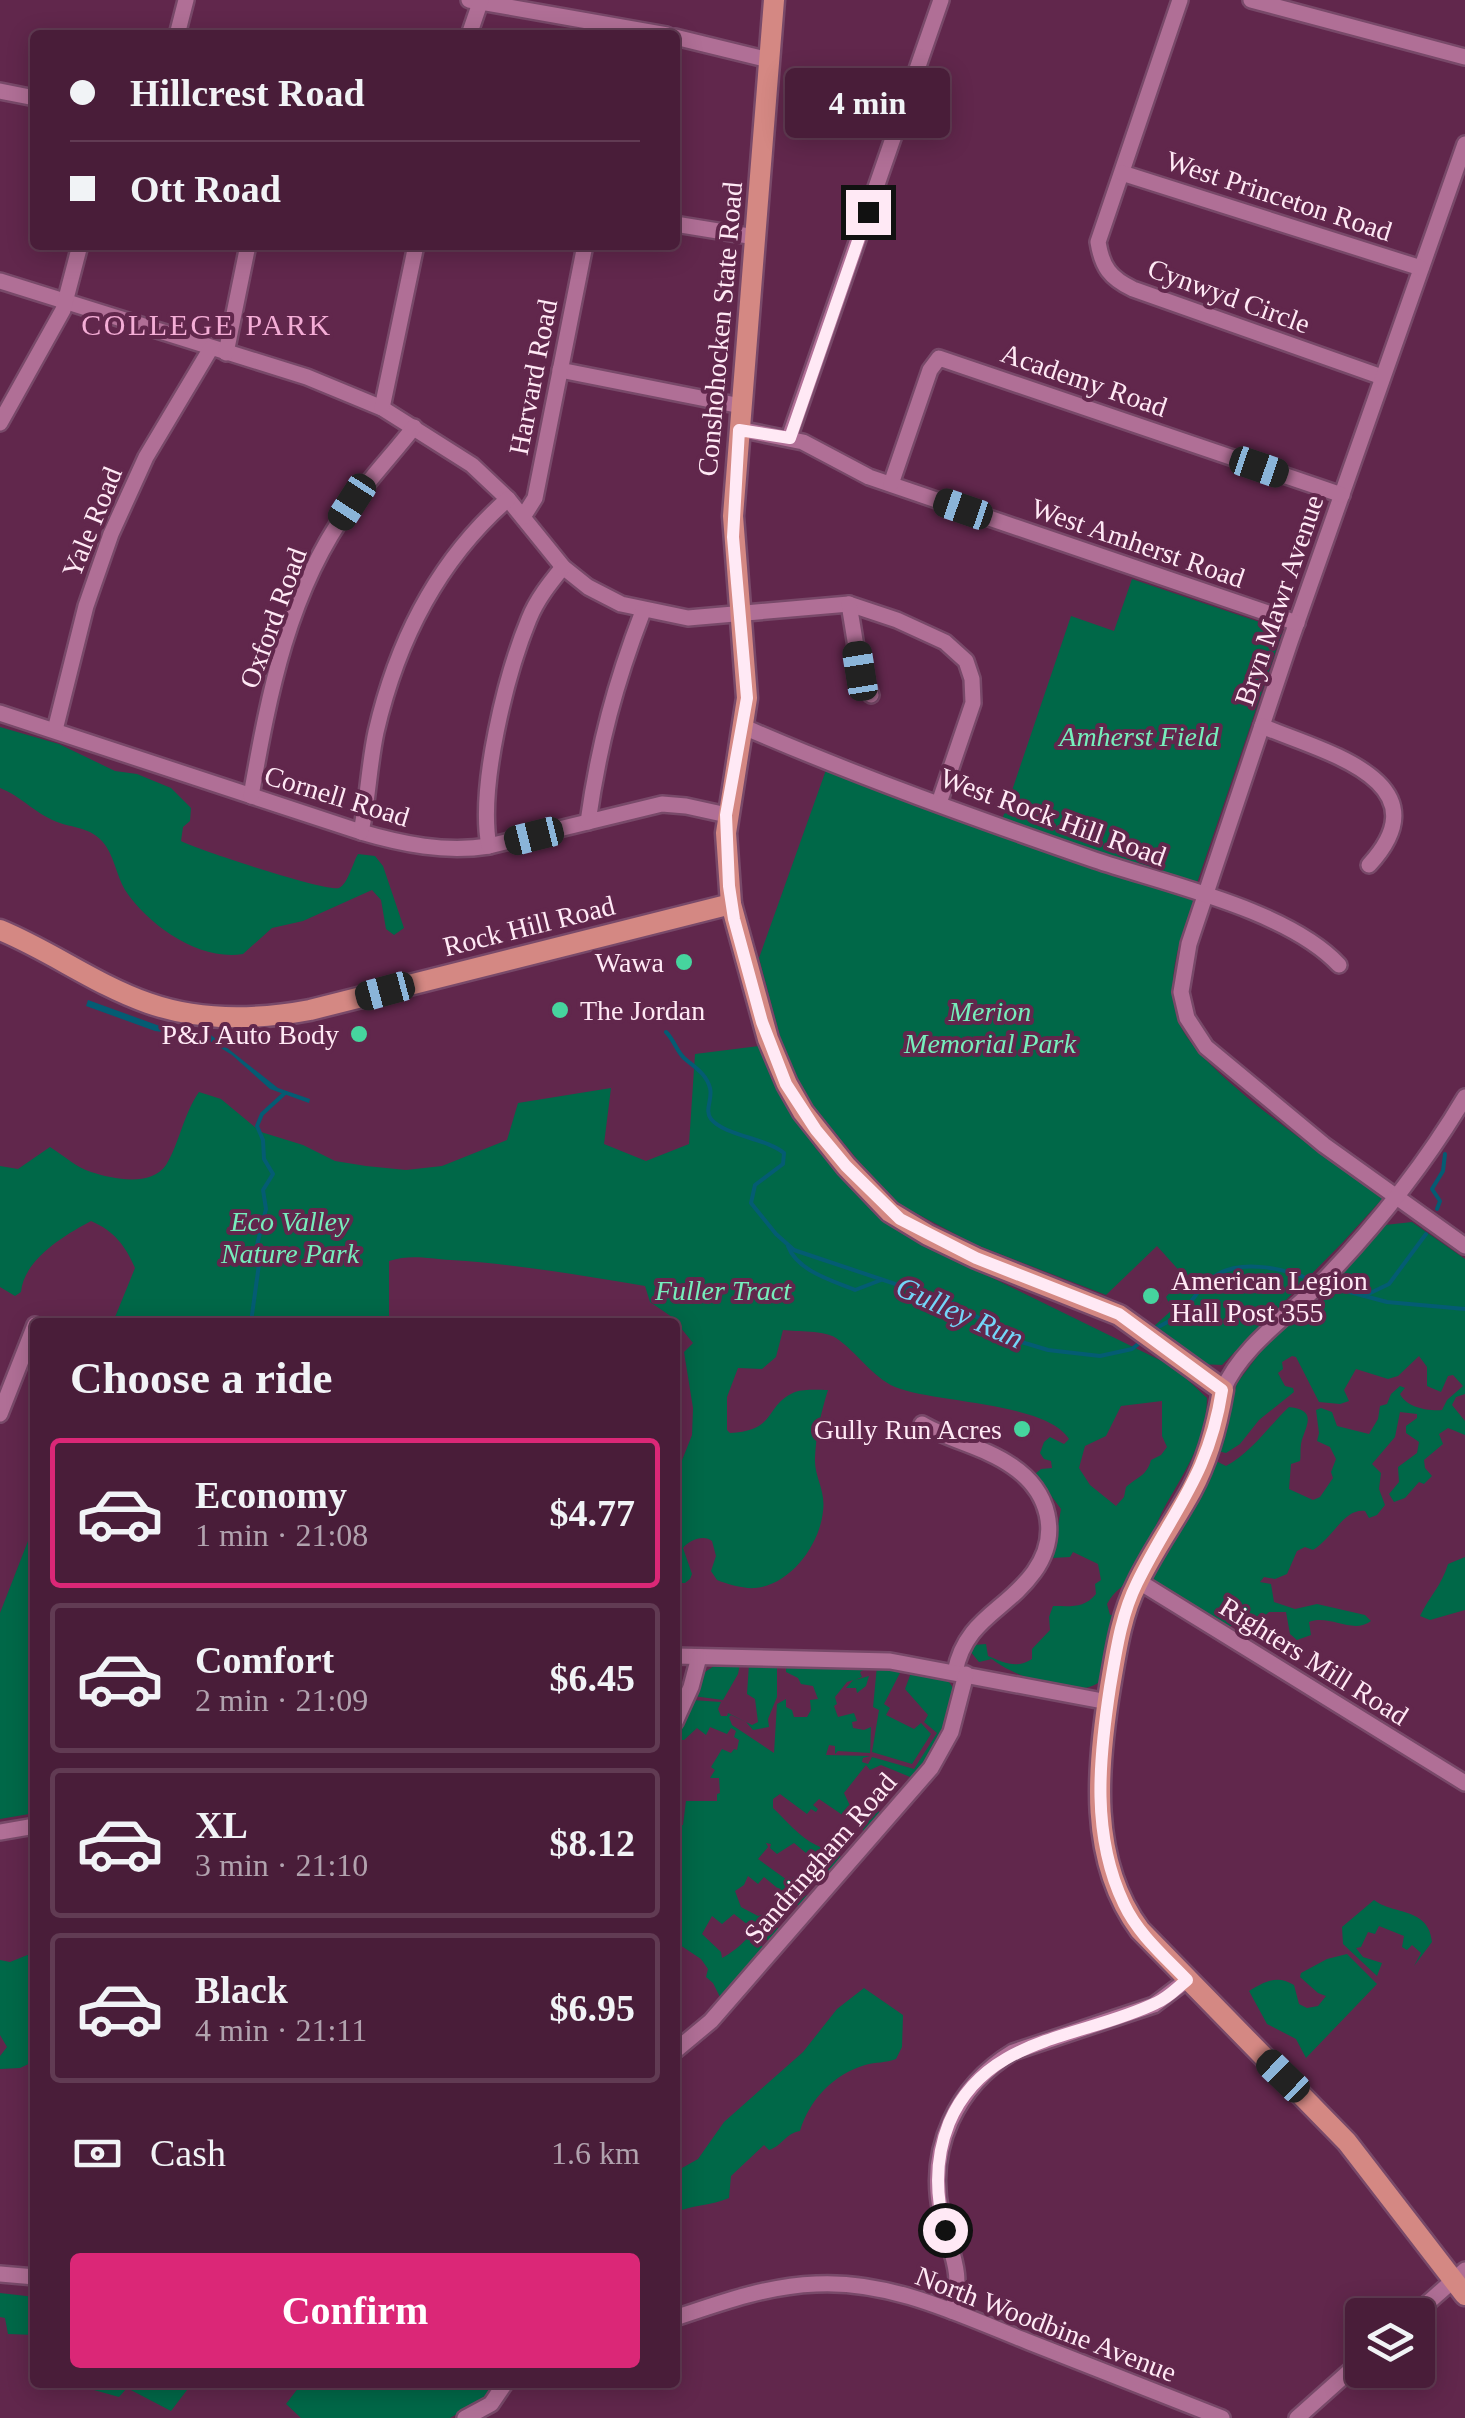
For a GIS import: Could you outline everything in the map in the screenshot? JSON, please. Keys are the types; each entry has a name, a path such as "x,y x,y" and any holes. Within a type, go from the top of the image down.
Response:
{"main road":[{"name":"Conshohocken State Road","path":"774,0 733,516 747,684 744,727 726,815 731,904 762,1022 786,1084 816,1130 870,1192 900,1219 1002,1268 1106,1308 1222,1390"},
{"name":"Rock Hill Road","path":"0,930 147,1002 195,1013 252,1017 310,1010 731,904"},
{"path":"1222,1390 1218,1423 1193,1488 1138,1582 1121,1632 1102,1742 1100,1801 1113,1876 1134,1921 1347,2142 1461,2281"}],"street":[{"path":"178,30 186,0"},
{"path":"790,438 941,0"},
{"name":"Cynwyd Circle","path":"1180,0 1098,242 1102,264 1114,280 1382,377"},
{"path":"1251,0 1465,57"},
{"path":"470,30 477,1 638,30"},
{"path":"680,38 769,60"},
{"path":"0,91 30,97"},
{"name":"Bryn Mawr Avenue","path":"1465,144 1296,624 1180,980 1183,1005 1192,1028 1216,1056 1258,1092 1465,1246"},
{"name":"West Princeton Road","path":"1122,173 1421,268"},
{"path":"680,225 754,237"},
{"path":"1,420 67,302 79,250"},
{"name":"Yale Road","path":"55,730 86,606 111,534 146,457 219,350 247,250"},
{"path":"382,408 415,250"},
{"name":"Harvard Road","path":"523,516 534,498 584,250"},
{"path":"0,281 315,380 382,408 456,452 508,499 563,567 602,595 644,611 688,618 849,604 945,642 966,661 973,703 938,803"},
{"name":"Academy Road","path":"892,484 930,370 939,358 1342,495"},
{"path":"560,370 741,406"},
{"name":"Oxford Road","path":"251,796 275,670 307,583 352,502 414,427"},
{"name":"West Amherst Road","path":"739,430 790,438 892,484 1296,624"},
{"path":"361,832 380,716 414,622 434,583 463,543 508,499"},
{"path":"488,846 486,813 504,699 529,618 563,567"},
{"path":"849,604 860,671 871,695"},
{"path":"588,822 609,705 644,611"},
{"name":"Cornell Road","path":"0,713 361,832 418,846 488,846 662,804 726,815"},
{"path":"1262,726 1364,770 1388,791 1394,810 1392,829 1369,865"},
{"name":"West Rock Hill Road","path":"744,727 830,764 1093,859 1222,898 1304,938 1339,964"},
{"path":"1222,1390 1237,1364 1320,1283 1397,1198 1429,1156 1465,1097"},
{"path":"0,1414 30,1338"},
{"name":"Sandringham Road","path":"680,2047 710,2021 930,1768 951,1732 960,1650 972,1630 1030,1577 1042,1559 1049,1510 1037,1488 1015,1468 922,1424"},
{"name":"Righters Mill Road","path":"1138,1582 1465,1783"},
{"path":"680,1656 873,1659 1108,1702"},
{"path":"680,1711 698,1657"},
{"path":"0,1832 30,1827"},
{"path":"952,2312 960,2278 942,2216 938,2167 947,2129 966,2094 992,2066 1013,2052 1154,2004 1187,1980"},
{"path":"0,2274 30,2277"},
{"path":"1435,2300 1461,2281"},
{"name":"North Woodbine Avenue","path":"680,2316 756,2291 820,2283 888,2291 952,2312 1222,2418"},
{"path":"1297,2418 1345,2375"},
{"path":"465,2418 491,2404 502,2388"}],"green space":[{"name":"Amherst Field","path":"1132,579 1283,630 1196,886 1002,820 1071,616 1114,631"},
{"path":"0,727 59,744 115,771 137,774 171,788 191,808 181,841 211,853 339,888 358,854 375,856 383,866 404,928 394,935 386,929 381,900 372,890 303,921 272,928 243,954 209,952 176,938 147,916 125,890 102,841 87,831 52,820 0,788"},
{"name":"Merion Memorial Park","path":"826,770 1194,899 1173,974 1174,1005 1190,1041 1238,1090 1383,1198 1222,1365 1200,1364 1153,1327 1172,1310 1166,1297 1184,1276 1157,1246 1106,1295 974,1244 891,1200 792,1081 759,958"},
{"path":"759,1046 816,1149 911,1238 1174,1367 1207,1398 1206,1415 1192,1458 1137,1569 1107,1604 1110,1615 1119,1614 1110,1661 1105,1675 1096,1684 1083,1688 1049,1685 1015,1673 992,1659 979,1662 970,1651 974,1645 986,1644 988,1656 1010,1664 1026,1662 1050,1630 1053,1606 1081,1604 1096,1594 1095,1584 1101,1580 1098,1564 1073,1552 1070,1557 1052,1558 1061,1509 1035,1474 1052,1468 1051,1461 1040,1453 1044,1442 1050,1437 1064,1444 1069,1439 1057,1427 1038,1418 895,1387 831,1335 783,1330 776,1357 762,1369 738,1368 727,1397 730,1433 756,1428 795,1392 828,1390 816,1449 815,1465 823,1503 816,1537 792,1571 768,1585 751,1588 717,1580 711,1571 716,1556 712,1541 705,1538 693,1540 683,1548 692,1574 680,1583 680,1465 692,1435 693,1408 684,1352 693,1343 680,1327 680,1318 673,1318 650,1302 645,1286 500,1264 405,1258 389,1261 389,1318 115,1318 135,1268 118,1240 91,1221 38,1259 21,1292 15,1296 0,1287 0,1166 18,1169 50,1147 81,1168 100,1175 120,1179 151,1176 166,1165 199,1092 221,1099 261,1132 303,1145 335,1161 366,1166 406,1170 442,1166 507,1140 518,1103 611,1088 604,1144 646,1161 689,1144 695,1054","holes":["1162,1401 1162,1436 1167,1447 1126,1487 1116,1506 1090,1485 1079,1468 1085,1446 1106,1436 1121,1406"]},
{"path":"1412,1222 1465,1259 1465,1394 1456,1397 1452,1405 1465,1421 1465,1435 1448,1428 1439,1434 1443,1444 1424,1460 1432,1476 1394,1502 1389,1494 1399,1482 1398,1467 1417,1453 1419,1442 1406,1433 1406,1426 1417,1414 1400,1412 1395,1437 1372,1464 1381,1473 1379,1489 1385,1505 1377,1515 1369,1518 1365,1511 1351,1514 1313,1550 1305,1547 1297,1551 1287,1574 1275,1579 1264,1577 1260,1582 1271,1584 1274,1602 1295,1609 1317,1604 1365,1615 1371,1621 1357,1626 1325,1620 1309,1622 1311,1635 1297,1640 1290,1634 1286,1612 1269,1612 1261,1619 1226,1627 1150,1581 1212,1459 1226,1466 1252,1446 1289,1407 1299,1409 1308,1421 1300,1461 1291,1464 1289,1489 1313,1500 1320,1497 1333,1478 1336,1459 1330,1447 1317,1441 1316,1410 1332,1412 1337,1426 1369,1434 1380,1406 1387,1404 1400,1386 1405,1388 1400,1394 1408,1403 1442,1410 1463,1386 1453,1375 1448,1376 1441,1392 1427,1386 1427,1367 1419,1356 1398,1376 1388,1379 1356,1369 1344,1390 1349,1401 1319,1402 1292,1356 1282,1362 1283,1369 1278,1373 1285,1386 1294,1392 1259,1420 1240,1444 1226,1453 1218,1451 1237,1383 1262,1350 1313,1301 1323,1301 1339,1289 1328,1285 1385,1225"},
{"path":"30,1536 30,1814 0,1819 0,1613"},
{"path":"1465,1557 1465,1610 1430,1620 1420,1616 1448,1564"},
{"path":"717,1664 740,1664 723,1700 693,1696 705,1672"},
{"path":"749,1664 777,1664 777,1697 768,1719 769,1727 753,1730 746,1722 758,1722 755,1699 747,1694"},
{"path":"786,1664 870,1666 855,1680 869,1676 866,1686 857,1693 856,1688 846,1688 853,1680 847,1682 835,1697 834,1706 838,1717 854,1713 857,1721 852,1722 853,1728 871,1727 870,1753 835,1754 835,1746 829,1745 826,1755 870,1756 862,1762 868,1764 872,1757 914,1769 937,1733 924,1722 928,1715 905,1689 912,1670 946,1677 956,1693 940,1741 915,1779 881,1765 870,1770 866,1765 844,1793 852,1810 869,1797 882,1816 863,1837 863,1829 819,1799 813,1805 818,1809 816,1812 811,1809 807,1814 780,1794 773,1799 773,1808 799,1833 844,1859 831,1874 794,1843 777,1854 766,1843 768,1847 758,1859 787,1880 795,1877 802,1891 801,1899 807,1895 810,1898 803,1907 799,1906 764,1877 758,1884 748,1876 735,1891 741,1907 758,1916 767,1913 780,1931 771,1943 734,1914 722,1924 712,1916 702,1934 721,1952 722,1958 750,1935 765,1949 721,1999 706,1977 708,1969 701,1959 680,1945 680,1826 686,1801 717,1801 719,1778 710,1778 715,1770 711,1767 722,1749 731,1753 737,1750 739,1740 731,1728 727,1734 710,1727 706,1735 697,1728 680,1740 680,1728 692,1700 721,1702 721,1716 728,1713 746,1722 731,1715 732,1725 774,1753 777,1704 786,1699 786,1707 794,1717 807,1717 810,1700 818,1699 813,1686 801,1684 786,1672"},
{"path":"877,1666 902,1669 884,1704 890,1708 886,1715 914,1729 921,1723 931,1734 912,1764 872,1752 879,1710 873,1707"},
{"path":"1374,1900 1417,1917 1429,1931 1432,1942 1414,1966 1421,1953 1412,1945 1407,1950 1402,1947 1404,1936 1379,1926 1375,1934 1368,1932 1361,1947 1356,1948 1363,1957 1382,1963 1377,1976 1343,1944 1342,1927"},
{"path":"30,1954 30,2063 0,2069 0,2056 7,2047 0,2035 0,1960 10,1962"},
{"path":"1347,1954 1377,1984 1306,2058 1296,2039 1267,2024 1249,1991 1265,1982 1282,1980 1294,1985 1299,2004 1307,2008 1318,2006 1326,1996 1300,1977 1301,1973 1327,1959"},
{"path":"864,1988 903,2015 902,2047 896,2059 854,2069 833,2082 810,2109 800,2131 769,2150 764,2145 731,2176 729,2198 680,2211 680,2169 698,2159 724,2122 803,2052 837,2009"},
{"path":"0,2293 30,2296 30,2335 8,2334 5,2318 0,2317"},
{"path":"87,2388 127,2388 119,2397"},
{"path":"127,2388 240,2388 187,2390 171,2411"},
{"path":"298,2388 494,2388 485,2398 450,2418 301,2418 286,2404"}],"water":[{"path":"88,1000 157,1025 207,1032 278,1088 310,1099 309,1103 270,1089 232,1055 205,1038 155,1031 86,1006"}],"waterway":[{"name":"Gulley Run","path":"666,1032 681,1055 708,1083 711,1119 784,1153 783,1164 755,1185 751,1203 794,1250 955,1304 1018,1341 1048,1350 1100,1356 1132,1349 1143,1340"},
{"path":"252,1318 260,1257 257,1245 266,1209 263,1190 273,1174 264,1159 257,1126 262,1114 285,1093"},
{"path":"1437,1209 1440,1201 1432,1189 1443,1171 1445,1154"},
{"path":"1364,1296 1389,1284 1426,1234"},
{"path":"788,1246 807,1269 855,1290 881,1280"},
{"name":"Gulley Run","path":"1154,1330 1181,1313 1207,1282 1231,1269 1274,1269 1314,1281"},
{"name":"Gulley Run","path":"1327,1286 1387,1302 1465,1309"}],"place":[{"name":"Wawa","path":"684,962"},
{"name":"The Jordan","path":"560,1010"},
{"name":"P&J Auto Body","path":"359,1034"},
{"name":"American Legion Hall Post 355","path":"1151,1296"},
{"name":"Gully Run Acres","path":"1022,1429"}],"district":[{"name":"COLLEGE PARK","path":"207,324"}],"route":[{"path":"868,212 790,438 739,430 733,537 747,698 726,815 726,852 734,919 762,1022 786,1084 803,1112 846,1166 890,1212 976,1258 1119,1314 1222,1390 1218,1423 1193,1488 1129,1601 1112,1672 1100,1762 1101,1819 1119,1892 1140,1930 1187,1980 1154,2004 1013,2052 974,2083 952,2116 942,2141 937,2179 945,2230"}],"park label":[{"name":"Eco Valley Nature Park","path":"290,1237"},
{"name":"Fuller Tract","path":"723,1290"}]}
